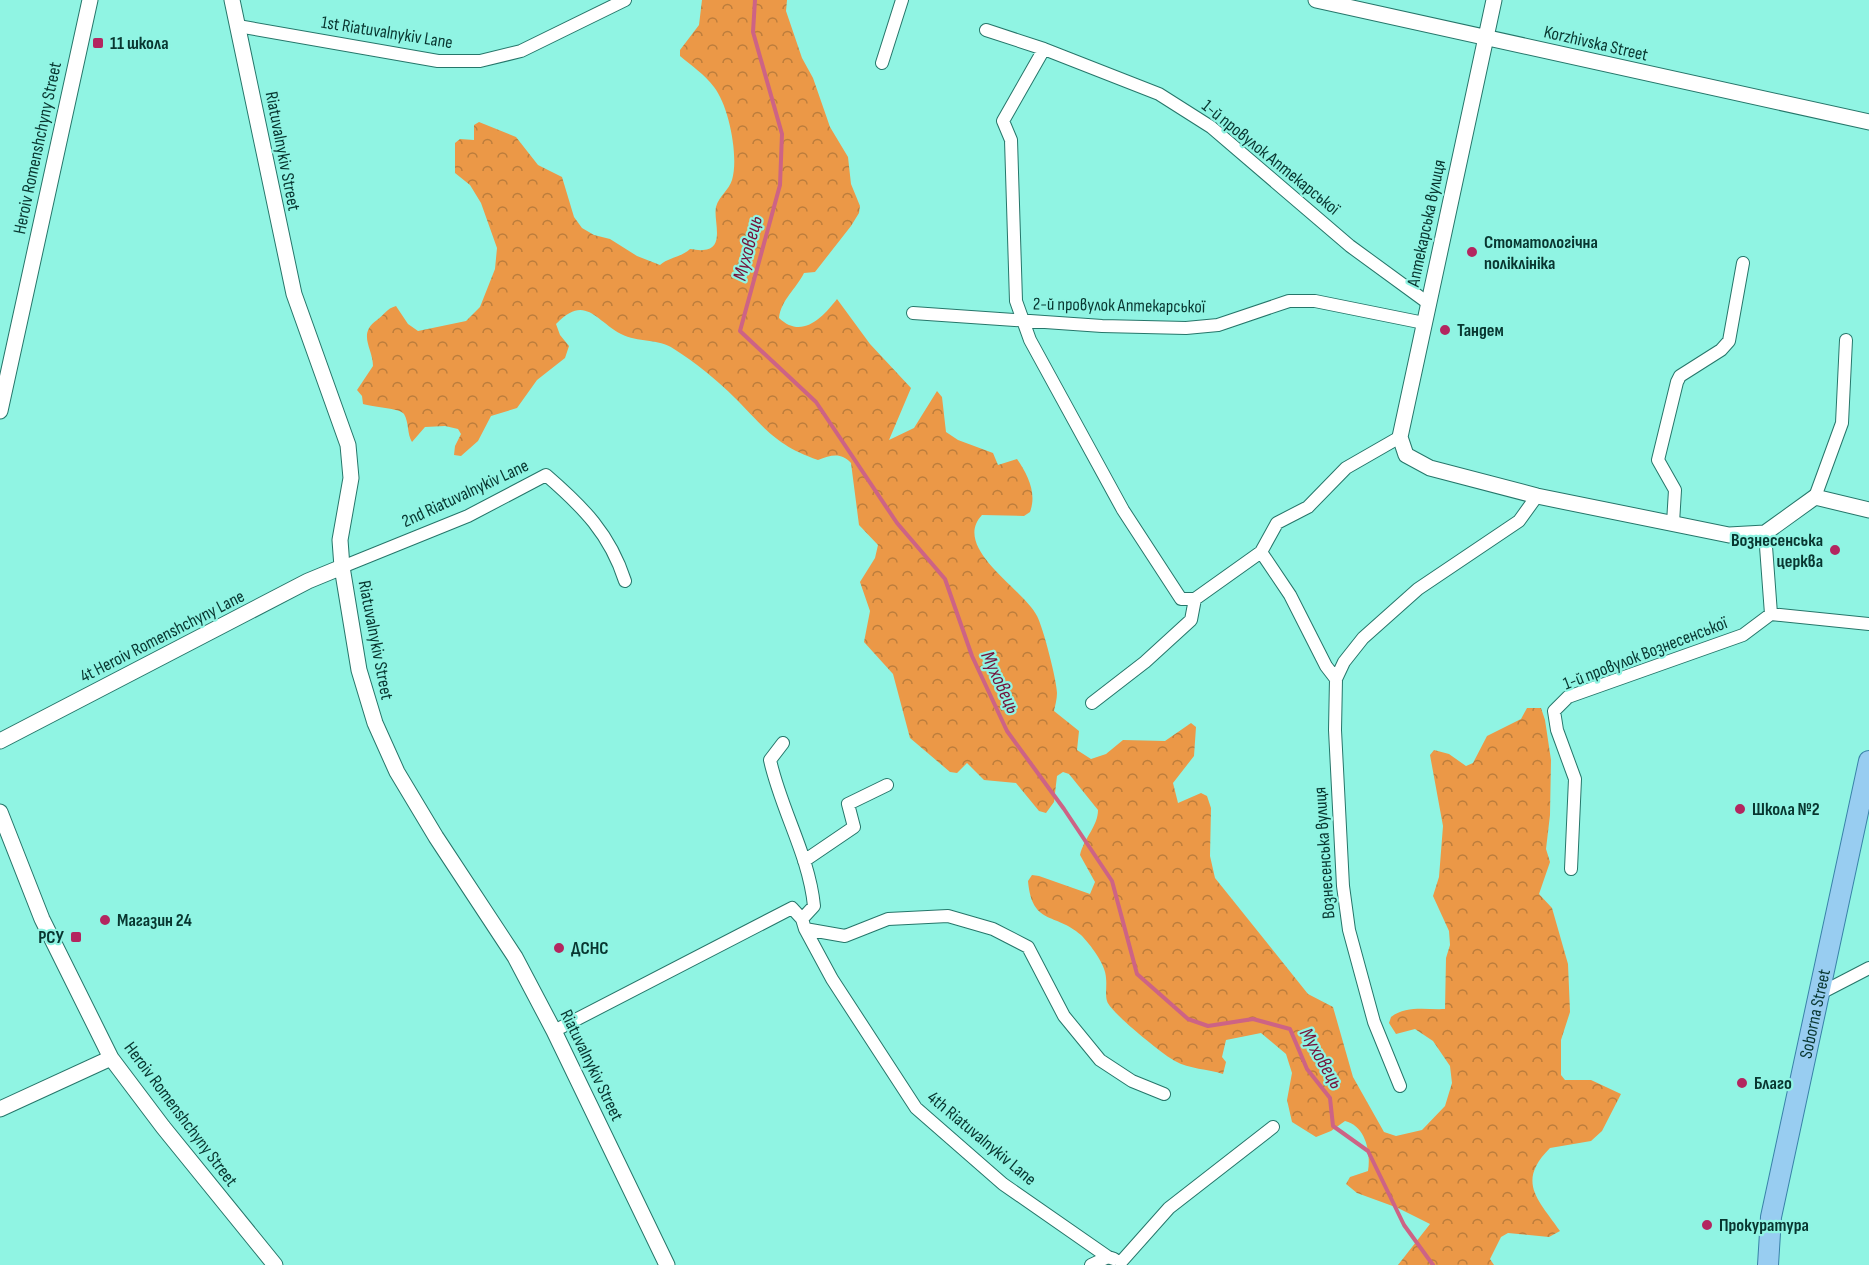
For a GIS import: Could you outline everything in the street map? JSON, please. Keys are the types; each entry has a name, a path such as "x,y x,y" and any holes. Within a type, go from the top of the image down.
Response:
{"main road":[{"name":"Soborna Street","path":"1768,1265 1771,1217 1869,761"}],"street":[{"name":"Heroiv Romenshchyny Street","path":"0,411 90,0"},
{"name":"Riatuvalnykiv Street","path":"232,0 294,294 348,445 351,478 340,540 342,567 359,670 375,723 388,752 436,837 515,957 554,1031 667,1265"},
{"name":"1st Riatuvalnykiv Lane","path":"238,26 438,61 480,62 521,51 626,0"},
{"path":"882,63 902,0"},
{"name":"Korzhivska Street","path":"1316,0 1869,122"},
{"name":"Аптекарська вулиця","path":"1400,437 1494,0"},
{"name":"1-й провулок Аптекарської","path":"986,30 1044,49 1159,94 1210,127 1350,246 1428,303"},
{"path":"1023,321 1016,302 1011,140 1003,121 1044,49"},
{"path":"1673,523 1675,490 1658,460 1677,382 1680,376 1721,350 1729,341 1743,263"},
{"name":"2-й провулок Аптекарської","path":"913,313 1023,321 1186,328 1218,325 1289,301 1315,301 1424,323"},
{"name":"2-й провулок Аптекарської","path":"1023,321 1052,385 1123,510 1181,599 1195,599"},
{"path":"1092,703 1145,662 1191,620 1195,599 1261,552 1277,522 1308,507 1346,468 1400,437 1406,455 1430,468 1537,495 1730,535 1765,533 1815,497 1842,423 1846,340"},
{"name":"2nd Riatuvalnykiv Lane","path":"342,567 468,516 546,475 585,508 618,559 625,581"},
{"name":"Вознесенська вулиця","path":"1400,1086 1374,1022 1349,930 1340,830 1335,730 1336,679 1344,662 1363,638 1418,589 1519,521 1537,495"},
{"path":"1815,497 1869,510"},
{"path":"1765,533 1771,614 1869,624"},
{"path":"1261,552 1290,594 1326,666 1336,679"},
{"name":"4t Heroiv Romenshchyny Lane","path":"0,741 308,581 342,567"},
{"name":"1-й провулок Вознесенської","path":"1571,868 1575,779 1557,730 1554,711 1568,697 1743,635 1771,614"},
{"path":"783,743 770,760 776,787 811,882 814,906 803,924"},
{"path":"804,861 854,827 848,804 888,785"},
{"name":"Heroiv Romenshchyny Street","path":"0,812 42,919 111,1058 163,1127 275,1265"},
{"path":"554,1031 792,908 803,924 845,936 888,918 948,916 993,929 1028,947 1064,1016 1100,1060 1132,1081 1164,1094"},
{"name":"4th Riatuvalnykiv Lane","path":"803,924 832,979 916,1108 1003,1184 1108,1257 1125,1263"},
{"path":"1817,995 1869,968"},
{"path":"0,1109 111,1058"},
{"path":"1125,1263 1169,1208 1273,1127"},
{"path":"1091,1265 1108,1257"}],"green space":[{"path":"702,0 787,0 786,11 802,58 813,78 830,127 848,157 851,184 860,206 859,213 851,226 815,272 804,273 786,300 779,318 796,327 811,324 819,319 837,299 870,344 911,388 889,440 914,428 937,391 942,397 946,432 958,440 993,453 998,465 1017,459 1025,471 1032,491 1030,512 1024,516 982,515 975,528 976,541 982,554 993,568 1030,605 1040,622 1056,687 1054,711 1079,731 1077,750 1091,759 1106,754 1123,740 1165,741 1191,723 1196,727 1194,756 1173,783 1178,803 1201,793 1207,796 1211,808 1210,856 1215,878 1308,994 1333,1007 1353,1077 1384,1132 1396,1136 1422,1130 1445,1106 1452,1083 1450,1066 1433,1041 1415,1029 1396,1034 1389,1023 1391,1017 1404,1011 1445,1009 1449,931 1433,896 1439,877 1443,826 1430,755 1434,750 1449,754 1466,766 1473,763 1487,736 1521,719 1527,708 1541,708 1551,760 1550,815 1546,849 1550,862 1539,894 1552,908 1568,964 1570,1012 1561,1040 1561,1075 1565,1080 1591,1080 1621,1094 1602,1131 1591,1141 1550,1148 1534,1171 1532,1181 1538,1200 1560,1231 1549,1237 1508,1233 1501,1237 1490,1259 1494,1265 1398,1265 1430,1224 1398,1208 1357,1193 1346,1184 1350,1177 1368,1171 1368,1149 1358,1128 1345,1121 1331,1131 1316,1137 1292,1122 1287,1100 1292,1073 1286,1054 1261,1033 1226,1040 1222,1057 1226,1062 1223,1074 1192,1067 1180,1064 1168,1057 1117,1014 1107,1001 1105,973 1097,955 1081,935 1040,912 1030,895 1028,881 1032,875 1039,876 1090,894 1095,882 1080,855 1096,821 1098,810 1069,774 1063,772 1057,776 1054,802 1046,813 1039,811 1016,783 984,780 967,763 957,773 950,772 910,738 893,674 864,642 870,611 860,582 875,558 878,545 859,525 851,463 843,457 827,457 818,460 791,448 772,435 721,385 682,354 661,343 634,339 621,334 596,316 582,310 566,315 556,324 560,335 569,346 565,358 537,380 517,408 491,416 478,441 461,456 454,455 455,446 461,434 458,429 445,426 425,427 412,442 404,414 392,409 363,404 362,396 357,390 373,366 367,342 368,331 371,325 388,310 396,306 408,324 418,331 466,321 480,307 495,269 497,248 481,203 470,185 455,173 455,143 460,139 474,140 474,125 479,122 516,137 538,165 562,177 574,217 582,228 594,235 610,239 637,256 660,265 690,249 703,250 714,245 717,233 716,207 731,184 734,170 731,132 724,106 714,87 680,56 680,50 699,25"}],"waterway":[{"name":"Муховець","path":"755,0 753,32 782,134 780,185 740,331 816,402 897,523 945,579 972,656 1007,731 1064,809 1112,881 1137,974 1188,1019 1208,1026 1253,1019 1290,1029 1307,1069 1330,1098 1333,1126 1368,1151 1404,1225 1433,1265"}],"place":[{"name":"11 школа","path":"98,43"},
{"name":"Стоматологічна поліклініка","path":"1472,252"},
{"name":"Тандем","path":"1445,330"},
{"name":"Вознесенська церква","path":"1835,550"},
{"name":"Школа №2","path":"1740,809"},
{"name":"Магазин 24","path":"105,920"},
{"name":"РСУ","path":"76,937"},
{"name":"ДСНС","path":"559,948"},
{"name":"Благо","path":"1742,1083"},
{"name":"Прокуратура","path":"1707,1225"}]}
